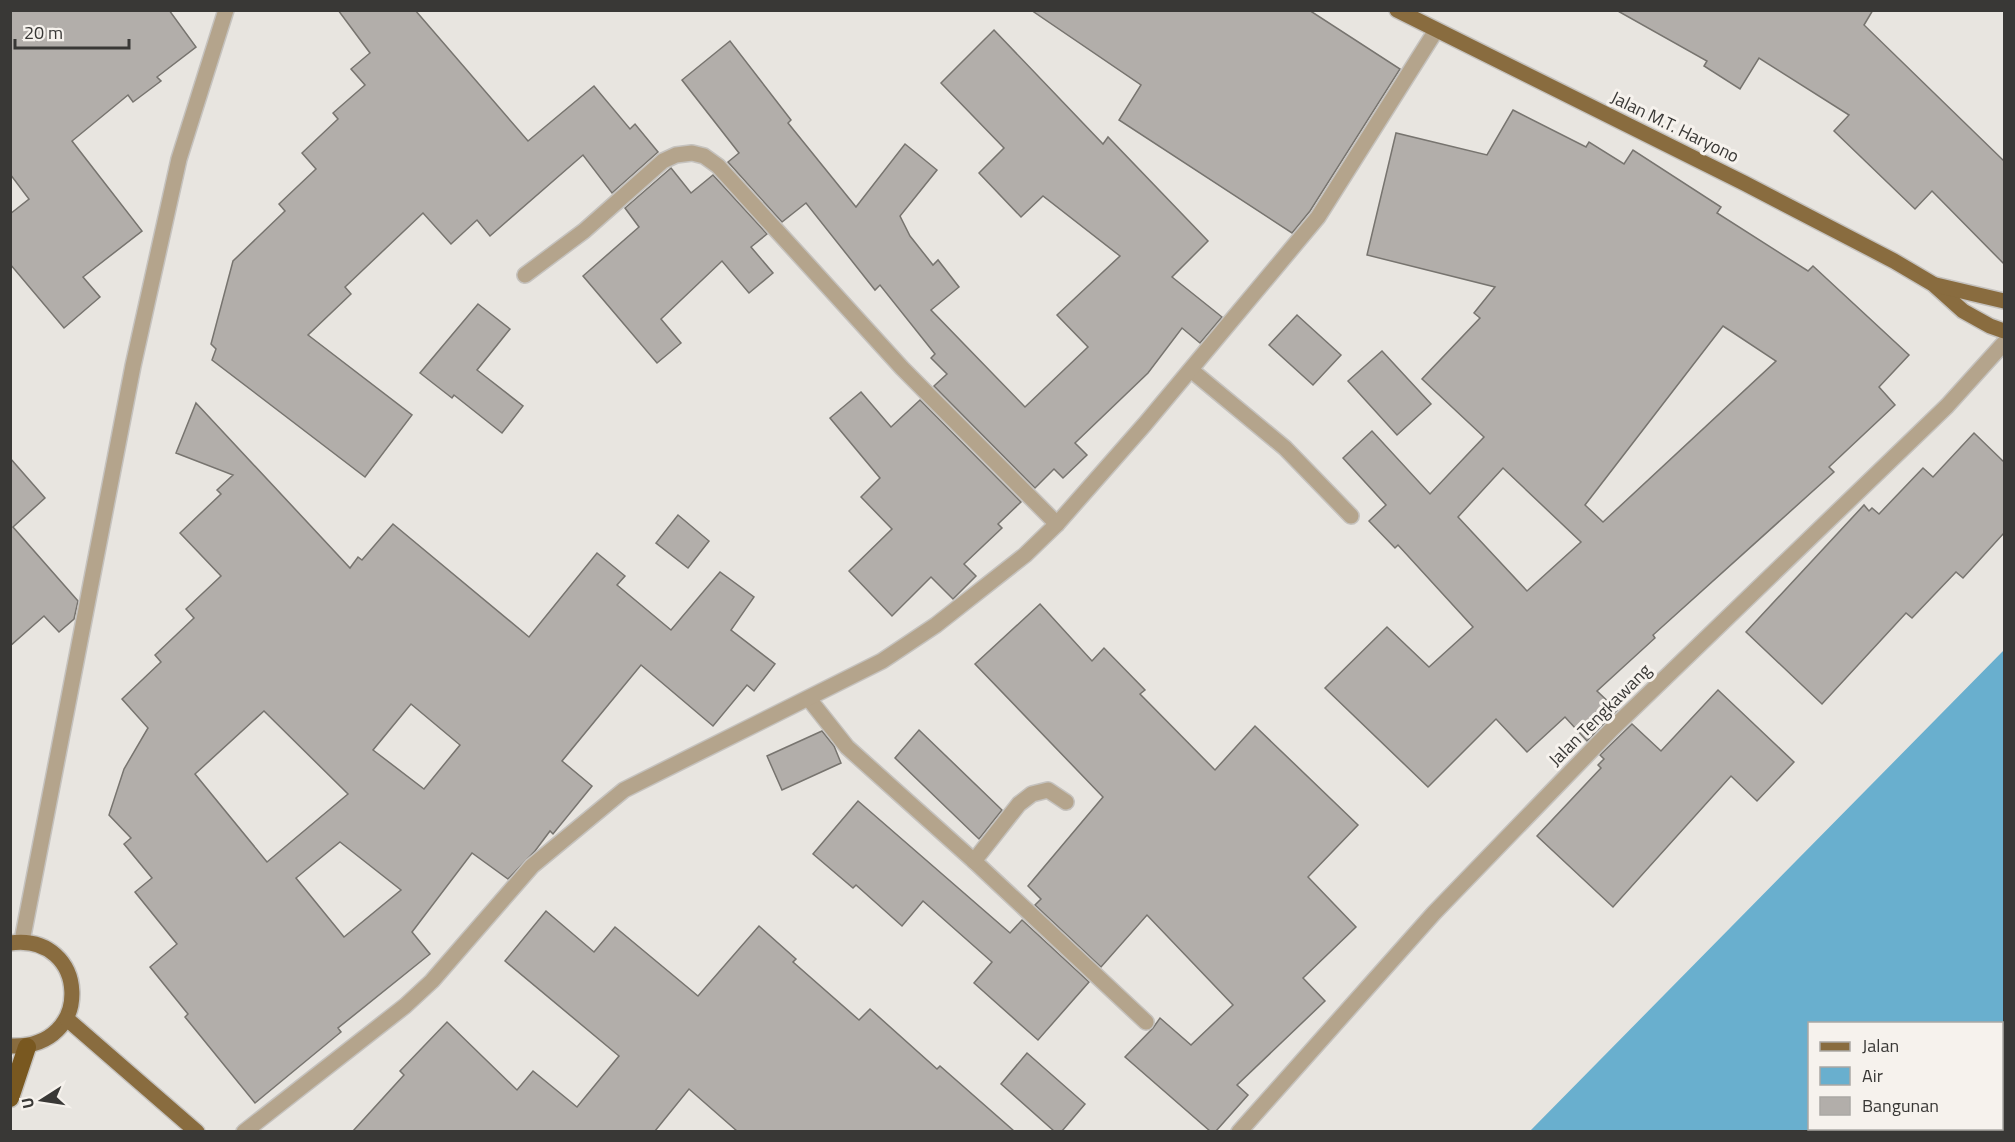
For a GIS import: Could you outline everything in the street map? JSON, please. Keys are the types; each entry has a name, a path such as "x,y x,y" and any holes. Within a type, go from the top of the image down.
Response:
{"highway":[{"path":"10,1098 19,1046"}],"main road":[{"name":"Jalan M.T. Haryono","path":"1397,10 1435,32 1744,183 1894,261 1933,284 1956,306 1997,328"},
{"name":"Jalan M.T. Haryono","path":"1933,284 2000,301"},
{"path":"16,942 40,945 55,954 66,968 72,984 73,1002 67,1019 57,1032 42,1042 19,1046"},
{"path":"67,1019 197,1131"}],"street":[{"path":"16,942 132,366 179,159 226,10"},
{"path":"244,1131 405,1006 432,981 532,866 624,790 882,662 936,625 1025,555 1057,525 1191,370 1318,217 1435,32"},
{"path":"525,275 584,231 663,161 676,155 692,153 704,156 718,166 935,402 1057,525"},
{"name":"Jalan Tengkawang","path":"1239,1131 1434,913 1612,729 1947,406 2004,343"},
{"path":"1191,370 1285,448 1351,516"},
{"path":"810,699 847,747 974,861 1146,1022"},
{"path":"974,861 1025,799 1048,790 1066,802"}],"water":[{"path":"2004,650 2004,1131 1530,1131"}],"building":[{"path":"10,10 169,10 196,47 157,77 161,81 133,102 128,95 72,141 142,231 83,277 100,297 64,328 10,264 10,214 29,199 10,174"},
{"path":"338,10 415,10 528,141 594,86 630,129 635,124 658,152 612,193 583,155 490,236 477,220 451,244 423,213 345,287 351,294 308,335 412,415 365,477 212,360 216,349 211,344 233,261 285,211 279,204 316,169 302,153 338,119 333,113 365,85 351,69 370,53"},
{"path":"1031,10 1309,10 1400,69 1310,211 1292,233 1119,120 1141,85"},
{"path":"1616,10 1873,10 1864,25 2004,161 2004,264 1932,191 1915,209 1834,131 1849,115 1759,58 1740,89 1704,66 1707,61"},
{"path":"994,30 1103,144 1108,137 1208,241 1172,277 1222,317 1200,343 1182,328 1148,373 1075,443 1087,455 1063,478 1054,469 1035,488 934,386 947,374 931,358 935,354 880,285 875,290 806,203 782,222 728,162 739,153 682,80 730,41 791,120 788,123 856,207 905,144 937,170 900,216 910,236 933,265 938,260 959,287 931,310 1025,407 1088,347 1057,315 1120,256 1043,196 1021,217 979,173 1004,148 941,83"},
{"path":"1513,110 1586,147 1589,142 1624,164 1633,150 1721,207 1717,213 1808,271 1813,266 1909,355 1879,387 1895,405 1829,467 1834,472 1653,635 1655,638 1597,691 1617,710 1587,741 1565,717 1527,752 1496,719 1428,787 1325,688 1387,627 1429,667 1473,627 1398,545 1395,548 1369,521 1386,505 1343,458 1372,431 1430,494 1484,437 1422,379 1480,318 1474,313 1495,287 1367,255 1396,133 1487,155","holes":["1723,326 1776,361 1603,522 1585,505","1503,468 1581,542 1527,591 1458,517"]},
{"path":"671,168 691,193 713,175 767,234 751,247 773,273 749,293 722,261 661,319 681,343 657,363 583,276 639,227 625,208"},
{"path":"478,304 510,329 477,370 523,406 502,433 454,395 452,398 420,373"},
{"path":"1297,315 1341,355 1313,385 1269,345"},
{"path":"1382,351 1431,404 1397,435 1348,381"},
{"path":"861,392 891,427 920,400 1021,502 998,524 1002,528 964,564 976,576 953,599 931,577 892,616 849,571 892,529 861,497 880,478 830,418"},
{"path":"196,403 350,568 358,557 362,560 393,524 529,637 597,553 625,576 617,585 671,630 720,572 754,597 731,630 775,664 754,691 747,685 713,726 641,665 562,761 592,786 553,834 550,831 535,851 508,879 472,853 412,932 430,954 338,1028 341,1032 255,1103 185,1017 188,1014 150,967 177,944 135,892 152,878 124,844 131,838 109,815 124,769 148,728 122,699 161,662 155,655 194,618 186,609 221,576 180,533 221,494 217,490 233,475 176,453","holes":["411,704 460,745 424,789 373,750","264,711 348,794 267,862 195,774","340,842 401,890 344,937 296,878"]},
{"path":"1974,433 2004,462 2004,533 1963,578 1956,572 1912,618 1906,613 1822,704 1746,632 1864,505 1869,511 1872,508 1879,514 1923,468 1933,477"},
{"path":"10,458 45,498 13,527 78,601 74,619 59,632 44,616 10,646"},
{"path":"678,515 709,541 688,568 656,543"},
{"path":"1040,604 1092,661 1104,648 1145,690 1140,694 1215,770 1255,726 1358,825 1308,877 1356,927 1303,978 1325,1001 1237,1085 1248,1095 1216,1131 1210,1131 1125,1057 1160,1018 1191,1045 1233,1005 1147,915 1101,967 1035,905 1041,899 1028,886 1103,797 975,664"},
{"path":"1718,690 1794,762 1757,801 1731,776 1613,907 1537,836 1601,768 1598,765 1604,759 1600,755 1632,724 1661,751"},
{"path":"919,730 1002,810 979,839 895,758"},
{"path":"822,731 834,746 841,763 782,790 767,756"},
{"path":"858,801 1010,933 1022,920 1089,982 1038,1040 974,983 992,962 923,901 902,926 856,885 853,888 813,854"},
{"path":"546,911 594,952 615,927 698,996 759,926 796,959 793,962 859,1020 870,1009 937,1069 940,1066 1014,1131 737,1131 689,1089 655,1131 353,1131 404,1075 400,1071 447,1022 517,1090 533,1071 577,1107 619,1056 505,961"},
{"path":"1027,1053 1085,1104 1062,1131 1054,1131 1001,1084"}]}
